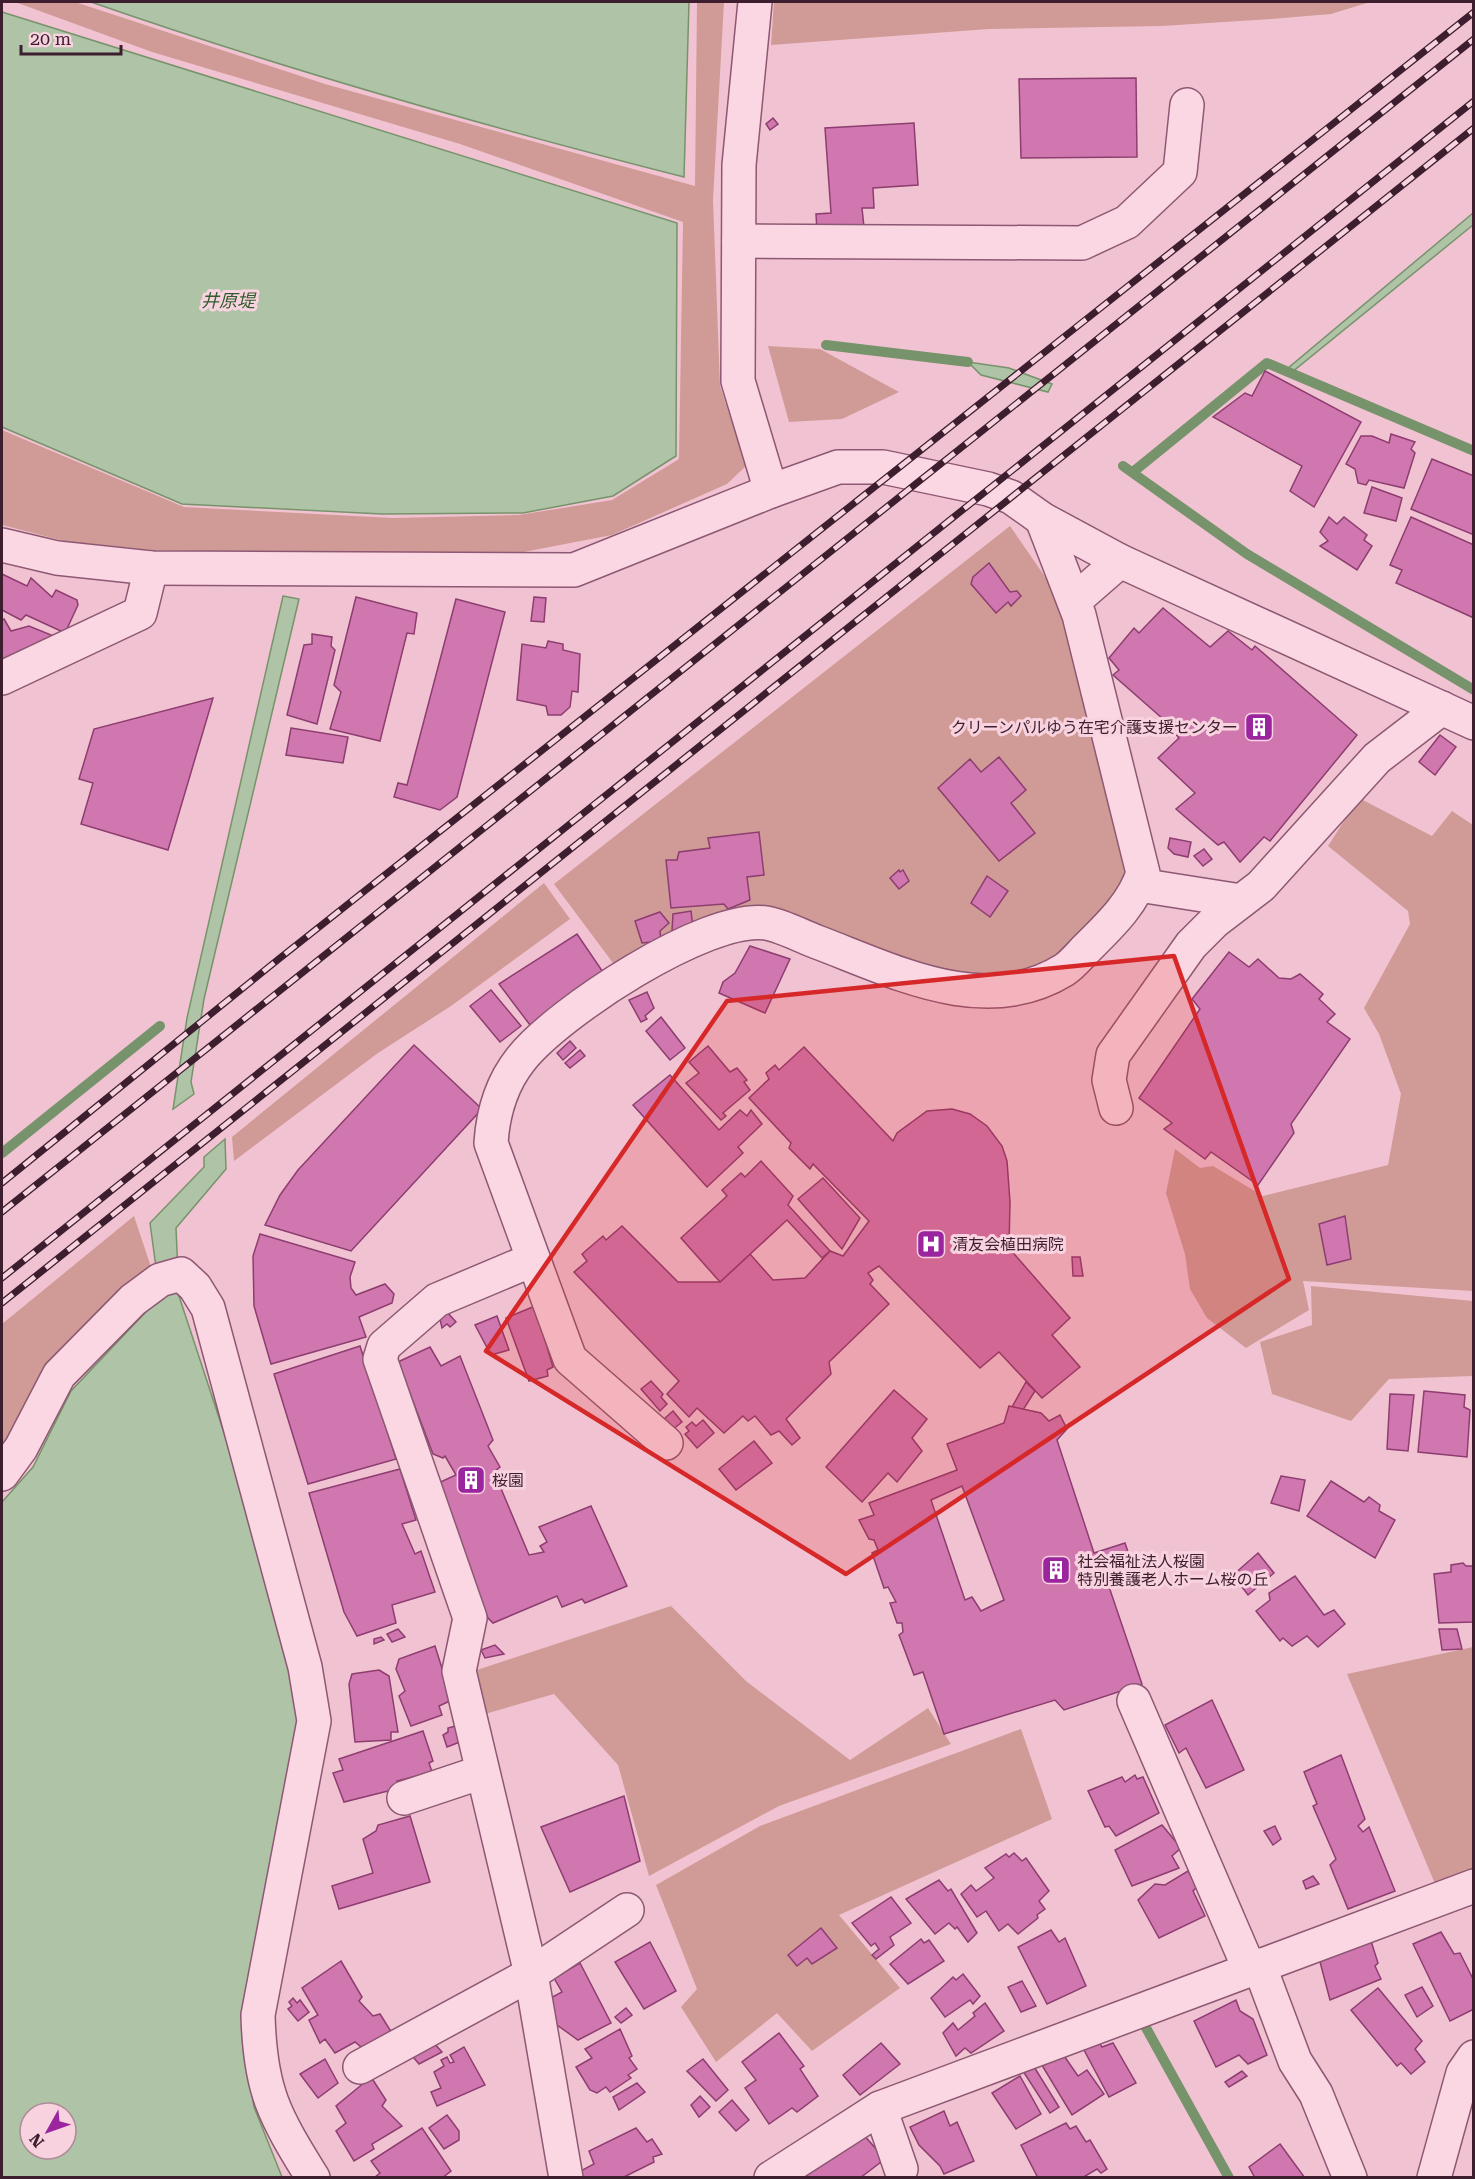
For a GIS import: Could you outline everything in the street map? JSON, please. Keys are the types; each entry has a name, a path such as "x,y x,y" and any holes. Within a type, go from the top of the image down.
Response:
{"street":[{"path":"755,2 739,165 738,381 771,491"},
{"path":"739,241 1082,243 1127,222 1180,172 1187,105"},
{"path":"2,544 57,558 151,568 574,570 771,491 838,467 883,467 988,489 1011,497 1042,519 1120,561 1473,723"},
{"path":"666,1443 570,1359 491,1143 492,1120 501,1089 521,1059 539,1041 608,986 661,955 735,925 766,923 919,980 968,991 1016,991 1065,970 1120,915 1139,885 1143,873 1074,601 1042,519"},
{"path":"1074,601 1120,561"},
{"path":"2,678 140,613 151,568"},
{"path":"1116,1108 1109,1080 1113,1055 1191,945 1214,922 1261,886 1377,758 1442,708"},
{"path":"1139,885 1241,901"},
{"path":"532,1260 437,1299 384,1346 380,1359 470,1618 459,1671 531,1974 566,2178"},
{"path":"2,1474 21,1449 59,1375 133,1300 160,1280 181,1274 195,1287 208,1308 305,1667 314,1721 258,2015 259,2042 267,2094 284,2132 313,2178"},
{"path":"1134,1701 1295,2061 1316,2094 1350,2178"},
{"path":"404,1798 482,1772"},
{"path":"771,2178 880,2108 1473,1886"},
{"path":"360,2067 531,1974 627,1910"},
{"path":"1434,2178 1463,2073 1473,2057"},
{"path":"880,2108 901,2169"}],"highlighted area":[{"path":"1174,956 1289,1279 846,1574 486,1351 727,1001"}],"shaded area":[{"path":"15,2 75,2 325,84 695,186 697,2 724,2 713,200 720,386 746,466 727,484 612,535 503,556 151,550 64,541 2,525 2,430 184,507 393,518 519,515 612,500 679,459 683,222 460,144 152,52"},
{"path":"774,2 1370,2 1331,14 1271,19 1162,26 989,29 771,45"},
{"path":"768,346 820,349 899,392 842,419 789,422"},
{"path":"1010,526 1048,581 1071,643 1132,869 1111,914 1059,966 965,982 781,917 616,967 554,884"},
{"path":"1359,798 1432,836 1452,811 1473,825 1473,1291 1303,1281 1309,1310 1246,1348 1207,1318 1190,1289 1185,1254 1166,1193 1175,1149 1200,1168 1213,1166 1263,1196 1388,1165 1401,1094 1379,1034 1364,1008 1410,924 1408,911 1328,846"},
{"path":"544,883 570,919 451,1006 378,1053 234,1161 232,1137"},
{"path":"134,1216 153,1273 2,1463 2,1324"},
{"path":"1311,1286 1473,1301 1473,1376 1389,1379 1351,1421 1272,1394 1260,1342 1312,1325"},
{"path":"671,1606 746,1681 850,1760 928,1708 951,1744 779,1806 649,1876 618,1765 554,1694 485,1714 477,1670"},
{"path":"1473,1647 1473,1870 1436,1886 1347,1674"},
{"path":"1021,1729 1052,1819 839,1915 900,1988 812,2051 777,2013 716,2062 681,2007 697,1989 656,1885 760,1826"}],"water":[{"path":"91,2 689,2 684,177 386,96 238,51"},
{"name":"井原堤","path":"2,12 677,223 676,456 613,496 523,513 382,514 182,504 2,427"},
{"path":"1473,213 1473,225 1292,372 1287,369"},
{"path":"968,362 1009,368 1052,384 1048,392 981,375"},
{"path":"283,596 299,599 204,999 191,1082 194,1094 173,1109 187,1018"},
{"path":"225,1139 226,1169 176,1228 179,1296 256,1530 300,1712 242,2028 254,2107 282,2177 2,2178 2,1502 33,1467 71,1391 160,1297 150,1223 204,1167 204,1157"}],"building":[{"path":"1136,78 1137,157 1021,158 1019,79"},
{"path":"773,118 778,124 770,130 766,124"},
{"path":"914,123 918,185 873,188 874,208 862,208 864,227 817,231 816,214 831,213 825,128"},
{"path":"1265,371 1361,422 1314,507 1290,491 1302,466 1213,417 1245,393 1252,396"},
{"path":"1391,434 1415,442 1411,449 1415,453 1404,488 1369,480 1366,485 1358,483 1355,469 1346,464 1361,436 1372,436 1389,443"},
{"path":"1432,459 1474,476 1474,535 1411,509"},
{"path":"1372,487 1402,498 1396,521 1364,513"},
{"path":"1329,517 1337,524 1344,517 1367,535 1364,540 1372,546 1357,570 1320,546 1328,541 1320,532"},
{"path":"1411,517 1474,545 1474,618 1396,583 1402,570 1390,565"},
{"path":"989,563 1010,592 1017,591 1021,596 1011,606 1008,602 996,613 971,584 973,577"},
{"path":"2,574 27,586 31,578 52,597 56,590 77,600 78,605 65,633 26,615 21,620 2,610"},
{"path":"356,597 417,613 414,634 407,633 380,741 330,729 341,692 334,685"},
{"path":"534,597 546,598 544,622 531,621"},
{"path":"456,599 505,612 457,797 440,810 394,797 398,783 407,785"},
{"name":"クリーンパルゆう在宅介護支援センター","path":"1163,608 1210,647 1228,631 1252,650 1255,646 1357,735 1270,841 1264,837 1240,862 1224,842 1218,845 1176,809 1195,793 1158,758 1179,738 1163,719 1113,675 1119,670 1109,658 1134,628 1139,633"},
{"path":"4,619 11,631 29,626 56,637 2,660 2,620"},
{"path":"312,634 332,637 331,646 335,650 317,724 287,715 304,645 312,644"},
{"path":"548,641 563,644 563,650 580,654 578,692 572,691 570,707 561,715 548,715 546,706 517,700 522,644 546,648"},
{"path":"213,698 168,850 81,824 93,783 79,779 94,729"},
{"path":"291,728 348,737 343,763 286,755"},
{"path":"1440,735 1456,747 1435,775 1419,762"},
{"path":"999,757 1026,790 1011,803 1035,833 999,861 938,788 970,759 981,772"},
{"path":"759,832 764,875 747,877 750,900 728,909 724,904 671,908 666,860 677,860 679,852 710,848 708,838"},
{"path":"1170,838 1191,842 1188,857 1174,854 1168,848"},
{"path":"1204,849 1212,859 1203,866 1194,856"},
{"path":"899,870 900,872 903,870 909,881 899,889 890,878"},
{"path":"987,876 1008,891 990,917 971,903"},
{"path":"691,911 693,928 672,931 673,914"},
{"path":"660,912 669,923 660,931 661,941 642,943 635,921"},
{"path":"577,934 605,975 530,1025 499,984"},
{"path":"750,946 790,959 765,1013 719,993 723,982 735,973"},
{"path":"1229,952 1249,967 1258,959 1279,978 1291,979 1300,974 1323,994 1319,999 1335,1014 1327,1022 1350,1039 1291,1124 1294,1133 1258,1185 1211,1152 1205,1159 1164,1129 1172,1123 1139,1098 1200,1009 1192,999"},
{"path":"491,990 521,1026 500,1042 470,1006"},
{"path":"647,992 654,1008 645,1016 647,1019 641,1022 629,1000"},
{"path":"661,1017 685,1048 670,1060 646,1031"},
{"path":"570,1041 576,1048 563,1060 557,1053"},
{"path":"414,1045 482,1109 351,1251 265,1225 280,1195 298,1170"},
{"path":"708,1046 730,1072 737,1068 747,1080 744,1082 750,1090 723,1113 726,1116 721,1120 686,1083 699,1073 689,1062"},
{"name":"清友会植田病院","path":"804,1047 893,1141 897,1133 927,1111 952,1109 970,1114 987,1126 1002,1146 1007,1161 1010,1202 1009,1248 1070,1318 1052,1335 1080,1367 1042,1398 999,1352 980,1368 879,1266 868,1273 873,1280 870,1284 889,1304 829,1362 831,1374 786,1419 800,1438 792,1445 779,1431 771,1435 755,1416 748,1421 743,1416 724,1433 697,1408 689,1417 667,1394 679,1381 574,1272 587,1261 582,1254 603,1236 606,1240 622,1226 678,1282 720,1282 750,1254 773,1280 805,1278 830,1251 843,1256 869,1221 813,1164 810,1169 789,1148 791,1143 749,1098 769,1079 766,1073 775,1065 779,1070"},
{"path":"580,1050 585,1056 570,1068 565,1063"},
{"path":"670,1075 719,1130 740,1110 747,1116 751,1110 762,1124 738,1147 743,1153 707,1187 633,1105"},
{"path":"761,1161 793,1196 788,1205 830,1251 822,1258 787,1220 720,1282 681,1238 727,1196 722,1190 741,1173 745,1177"},
{"path":"823,1178 860,1218 842,1249 798,1199"},
{"path":"1345,1216 1351,1259 1327,1265 1319,1224"},
{"path":"260,1234 355,1262 350,1277 351,1288 356,1295 385,1284 394,1294 392,1303 359,1317 366,1337 271,1364 254,1306 253,1256"},
{"path":"1072,1257 1080,1257 1083,1276 1073,1276"},
{"path":"535,1306 553,1367 547,1370 548,1376 529,1381 506,1318"},
{"path":"447,1312 456,1322 450,1327 447,1324 442,1328 440,1319"},
{"path":"497,1316 509,1350 491,1355 475,1325"},
{"path":"360,1346 396,1459 308,1484 274,1374"},
{"name":"桜園","path":"430,1347 441,1366 460,1356 493,1440 488,1446 500,1467 494,1472 529,1555 544,1552 540,1546 547,1542 539,1527 591,1506 627,1586 585,1603 582,1599 562,1607 557,1596 493,1623 488,1618 434,1485 456,1475 445,1456 443,1458 433,1454 398,1362"},
{"path":"651,1381 663,1394 661,1397 667,1404 660,1411 641,1389"},
{"path":"1026,1382 1035,1391 1023,1410 1012,1407"},
{"path":"894,1390 927,1419 912,1438 922,1451 897,1482 888,1473 862,1502 826,1467"},
{"path":"1424,1391 1465,1395 1464,1407 1470,1410 1467,1457 1418,1452"},
{"path":"1390,1394 1414,1395 1408,1451 1387,1449"},
{"name":"社会福祉法人桜園 特別養護老人ホーム桜の丘","path":"1009,1406 1041,1413 1049,1421 1060,1415 1067,1429 1057,1440 1094,1553 1125,1543 1132,1564 1105,1575 1142,1684 1064,1710 1055,1700 944,1734 923,1672 914,1675 899,1635 903,1632 902,1623 897,1623 890,1603 896,1602 888,1587 884,1588 872,1553 878,1550 874,1540 869,1539 859,1520 874,1515 869,1503 957,1470 947,1444 1004,1423","holes":["962,1486 1004,1600 981,1611 972,1597 965,1600 931,1500"]},
{"path":"673,1411 682,1422 672,1430 665,1423 665,1418"},
{"path":"703,1420 714,1433 697,1448 685,1434 689,1431 686,1427 692,1422 696,1426"},
{"path":"754,1441 772,1463 736,1490 719,1469"},
{"path":"400,1469 416,1520 402,1524 415,1554 421,1551 435,1592 392,1605 396,1623 357,1636 344,1612 309,1493"},
{"path":"1281,1476 1305,1480 1299,1511 1271,1503"},
{"path":"1331,1481 1364,1502 1369,1497 1380,1505 1379,1511 1395,1520 1375,1558 1307,1516"},
{"path":"1258,1553 1274,1573 1248,1595 1233,1575"},
{"path":"1463,1563 1466,1566 1474,1566 1474,1622 1439,1623 1434,1574 1451,1572 1451,1565"},
{"path":"1295,1576 1324,1615 1334,1610 1345,1624 1318,1647 1307,1636 1292,1646 1283,1638 1280,1641 1256,1611 1270,1600 1269,1593"},
{"path":"398,1629 405,1637 392,1642 387,1634"},
{"path":"1439,1629 1457,1629 1462,1649 1442,1650"},
{"path":"381,1637 384,1640 374,1644 374,1639"},
{"path":"495,1645 504,1654 485,1658 481,1650"},
{"path":"435,1646 452,1700 439,1706 442,1715 411,1726 399,1696 405,1691 396,1669 399,1659"},
{"path":"379,1670 389,1676 398,1732 391,1732 391,1740 355,1742 349,1684 352,1674"},
{"path":"1212,1700 1244,1770 1206,1788 1186,1748 1179,1753 1165,1725"},
{"path":"459,1725 465,1740 447,1747 443,1735 448,1732 448,1728"},
{"path":"423,1731 433,1761 429,1763 432,1772 397,1781 400,1788 344,1802 333,1773 343,1770 339,1759"},
{"path":"1341,1755 1365,1819 1358,1826 1363,1832 1369,1827 1395,1891 1348,1909 1330,1865 1336,1859 1313,1806 1317,1804 1304,1772"},
{"path":"1135,1775 1137,1779 1143,1777 1159,1813 1116,1836 1109,1826 1105,1827 1088,1791 1122,1777 1125,1782"},
{"path":"624,1796 640,1861 570,1892 541,1827"},
{"path":"410,1816 430,1882 339,1909 332,1886 373,1873 363,1839 376,1831 378,1825"},
{"path":"1162,1825 1181,1848 1172,1856 1179,1868 1132,1886 1115,1850"},
{"path":"1275,1826 1281,1839 1273,1845 1264,1831"},
{"path":"1014,1853 1022,1861 1026,1858 1049,1891 1039,1901 1045,1909 1037,1915 1038,1918 1018,1934 1008,1924 999,1931 986,1911 977,1917 961,1894 971,1885 976,1891 994,1878 985,1868 1006,1854 1009,1857"},
{"path":"1188,1871 1197,1887 1193,1891 1205,1916 1159,1938 1138,1900 1155,1884 1165,1885"},
{"path":"1313,1876 1319,1884 1306,1889 1303,1881"},
{"path":"939,1880 948,1891 951,1889 977,1933 968,1942 957,1927 955,1929 949,1923 935,1934 906,1899"},
{"path":"891,1897 911,1923 890,1937 894,1945 876,1959 872,1955 879,1949 875,1943 871,1946 852,1923"},
{"path":"821,1928 837,1948 812,1964 807,1958 797,1966 788,1955"},
{"path":"1051,1930 1059,1942 1065,1938 1086,1986 1047,2004 1018,1947"},
{"path":"1441,1932 1454,1954 1460,1953 1474,1981 1474,2009 1450,2021 1413,1944"},
{"path":"921,1939 924,1943 929,1940 944,1961 908,1984 890,1964"},
{"path":"1371,1941 1378,1963 1375,1966 1381,1979 1330,2000 1319,1958"},
{"path":"650,1942 676,1991 644,2009 615,1962"},
{"path":"341,1961 362,1997 359,2001 373,2016 380,2014 392,2033 366,2051 355,2042 335,2053 325,2039 320,2043 309,2020 318,2015 302,1988"},
{"path":"580,1963 611,2023 578,2040 557,2025 545,2001 562,1992 554,1978"},
{"path":"963,1974 980,1996 973,2004 970,2000 945,2017 931,1998 953,1977 956,1980"},
{"path":"1022,1981 1036,2006 1021,2012 1008,1987"},
{"path":"1422,1987 1433,2006 1417,2017 1405,1995"},
{"path":"1378,1988 1422,2041 1415,2049 1425,2062 1411,2074 1401,2063 1397,2066 1351,2010"},
{"path":"293,1998 297,2003 300,2000 309,2012 298,2021 288,2009 292,2006 289,2002"},
{"path":"1236,2000 1240,2011 1253,2019 1267,2055 1248,2064 1239,2055 1216,2067 1194,2021"},
{"path":"985,2003 1004,2031 971,2053 965,2048 956,2056 943,2033 953,2023 958,2030 975,2016 973,2013"},
{"path":"626,2008 632,2015 621,2023 615,2017"},
{"path":"620,2029 632,2056 629,2058 637,2069 628,2075 631,2078 610,2092 606,2087 597,2093 590,2090 576,2067 592,2058 585,2049"},
{"path":"779,2033 804,2066 800,2069 818,2096 797,2112 792,2108 769,2124 745,2088 756,2080 742,2062"},
{"path":"1098,2040 1102,2047 1113,2043 1136,2083 1109,2097 1083,2048"},
{"path":"432,2041 442,2052 419,2064 409,2052"},
{"path":"881,2043 900,2064 860,2095 843,2075"},
{"path":"464,2047 485,2085 437,2106 431,2092 441,2088 434,2072 444,2066 441,2060 447,2057 450,2063 454,2062 450,2055"},
{"path":"1060,2050 1078,2076 1087,2070 1104,2094 1072,2115 1040,2062"},
{"path":"325,2059 338,2083 318,2098 300,2074"},
{"path":"703,2059 728,2090 716,2101 687,2071"},
{"path":"1031,2062 1059,2107 1050,2113 1021,2068"},
{"path":"1242,2071 1247,2076 1229,2087 1225,2082"},
{"path":"1020,2076 1041,2114 1016,2129 992,2093"},
{"path":"371,2077 386,2100 382,2106 402,2126 372,2144 374,2149 354,2161 336,2131 346,2123 336,2106"},
{"path":"637,2083 645,2092 619,2110 613,2097"},
{"path":"700,2096 710,2107 699,2117 691,2105"},
{"path":"732,2100 749,2120 736,2131 719,2112"},
{"path":"944,2111 950,2126 957,2122 974,2161 944,2174 940,2166 919,2145 910,2127"},
{"path":"447,2115 459,2131 459,2140 444,2149 429,2128"},
{"path":"1066,2123 1070,2129 1076,2126 1086,2142 1090,2140 1107,2169 1101,2173 1097,2169 1082,2178 1038,2178 1021,2145"},
{"path":"422,2128 451,2171 442,2178 374,2178 380,2173 371,2161"},
{"path":"636,2128 647,2142 652,2139 662,2154 653,2157 654,2162 622,2178 574,2178 573,2175 594,2164 589,2151"},
{"path":"862,2133 885,2159 860,2178 784,2178"},
{"path":"1280,2144 1305,2178 1255,2178 1249,2167"}],"waterway":[{"path":"826,345 968,362"},
{"path":"1133,472 1267,363 1474,451"},
{"path":"1123,466 1247,554 1474,690"},
{"path":"2,1153 160,1026"},
{"path":"1145,2026 1229,2178"}],"railway":[{"path":"2,1183 280,958 1474,12"},
{"path":"2,1212 1474,39"},
{"path":"2,1278 1474,101"},
{"path":"2,1303 1474,128"}],"place":[{"name":"クリーンパルゆう在宅介護支援センター","path":"1259,727"},
{"name":"清友会植田病院","path":"931,1244"},
{"name":"桜園","path":"471,1480"},
{"name":"社会福祉法人桜園 特別養護老人ホーム桜の丘","path":"1056,1570"}]}
